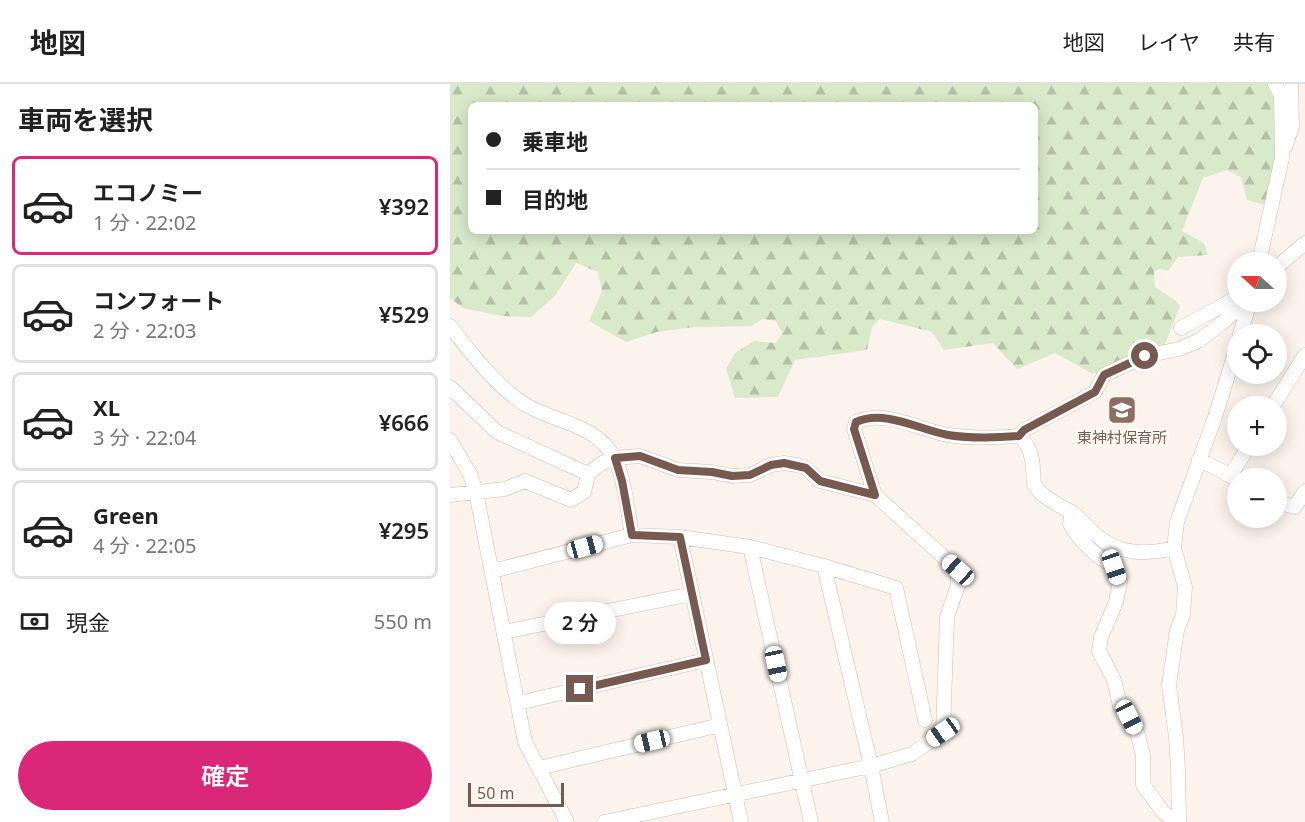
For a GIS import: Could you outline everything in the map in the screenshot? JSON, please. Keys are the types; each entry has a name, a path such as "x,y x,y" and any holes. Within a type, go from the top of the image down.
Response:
{"street":[{"path":"1275,84 1281,96 1282,158"},
{"path":"1261,252 1282,158 1292,126 1292,84"},
{"path":"1287,259 1305,243"},
{"path":"1181,328 1227,303"},
{"path":"875,495 854,429 856,422 881,418 914,424 947,435 986,439 1019,436 1024,430 1095,392 1104,375 1145,356 1179,349 1198,341 1235,312"},
{"path":"450,326 505,389 526,405 587,430 609,448 615,458 622,481 632,535"},
{"path":"1279,396 1305,355"},
{"path":"1178,822 1176,737 1168,685 1177,630 1183,615 1185,587 1174,548 1177,522 1227,378"},
{"path":"450,387 497,432 588,474"},
{"path":"1019,436 1029,450 1034,484 1042,494 1072,512 1094,533 1111,545 1128,550 1146,553 1174,548"},
{"path":"450,440 470,474 476,492 525,742 567,822"},
{"path":"450,495 505,489 525,481 571,500 584,492 588,474 615,458 640,456 678,470 732,476 750,475 771,465 784,463 806,468 820,481 875,495 958,570 958,585 947,617 943,732 912,754 871,766 604,822"},
{"path":"1199,459 1227,474"},
{"path":"1287,505 1295,507 1305,491"},
{"path":"1072,512 1070,524 1079,539 1098,558 1114,567 1120,582 1116,602 1101,637 1099,651 1114,680 1120,706 1129,717 1138,735 1143,755 1143,785 1164,813 1178,822"},
{"path":"493,571 632,535 680,537 750,547 896,588 925,720"},
{"path":"680,537 741,822"},
{"path":"750,547 811,822"},
{"path":"824,566 882,822"},
{"path":"504,633 692,594"},
{"path":"518,703 706,660"},
{"path":"539,768 720,725"}],"green space":[{"path":"450,84 1270,84 1274,95 1276,154 1268,206 1247,200 1241,177 1227,170 1203,178 1182,231 1204,243 1208,255 1178,257 1168,271 1160,269 1154,272 1155,287 1180,306 1163,349 1113,374 1091,373 1055,353 1017,369 993,343 944,350 932,332 880,319 872,327 867,350 795,360 778,397 735,398 726,369 735,353 754,341 776,343 782,333 776,321 762,319 752,326 695,327 657,332 626,342 589,321 602,291 598,272 576,263 555,296 531,317 501,316 463,308 450,298"}],"place":[{"name":"東神村保育所","path":"1122,410"}],"route":[{"path":"580,689 706,660 680,537 632,535 622,481 615,458 640,456 678,470 732,476 750,475 771,465 784,463 806,468 820,481 875,495 854,429 856,422 881,418 914,424 947,435 986,439 1019,436 1024,430 1095,392 1104,375 1145,356"}]}
